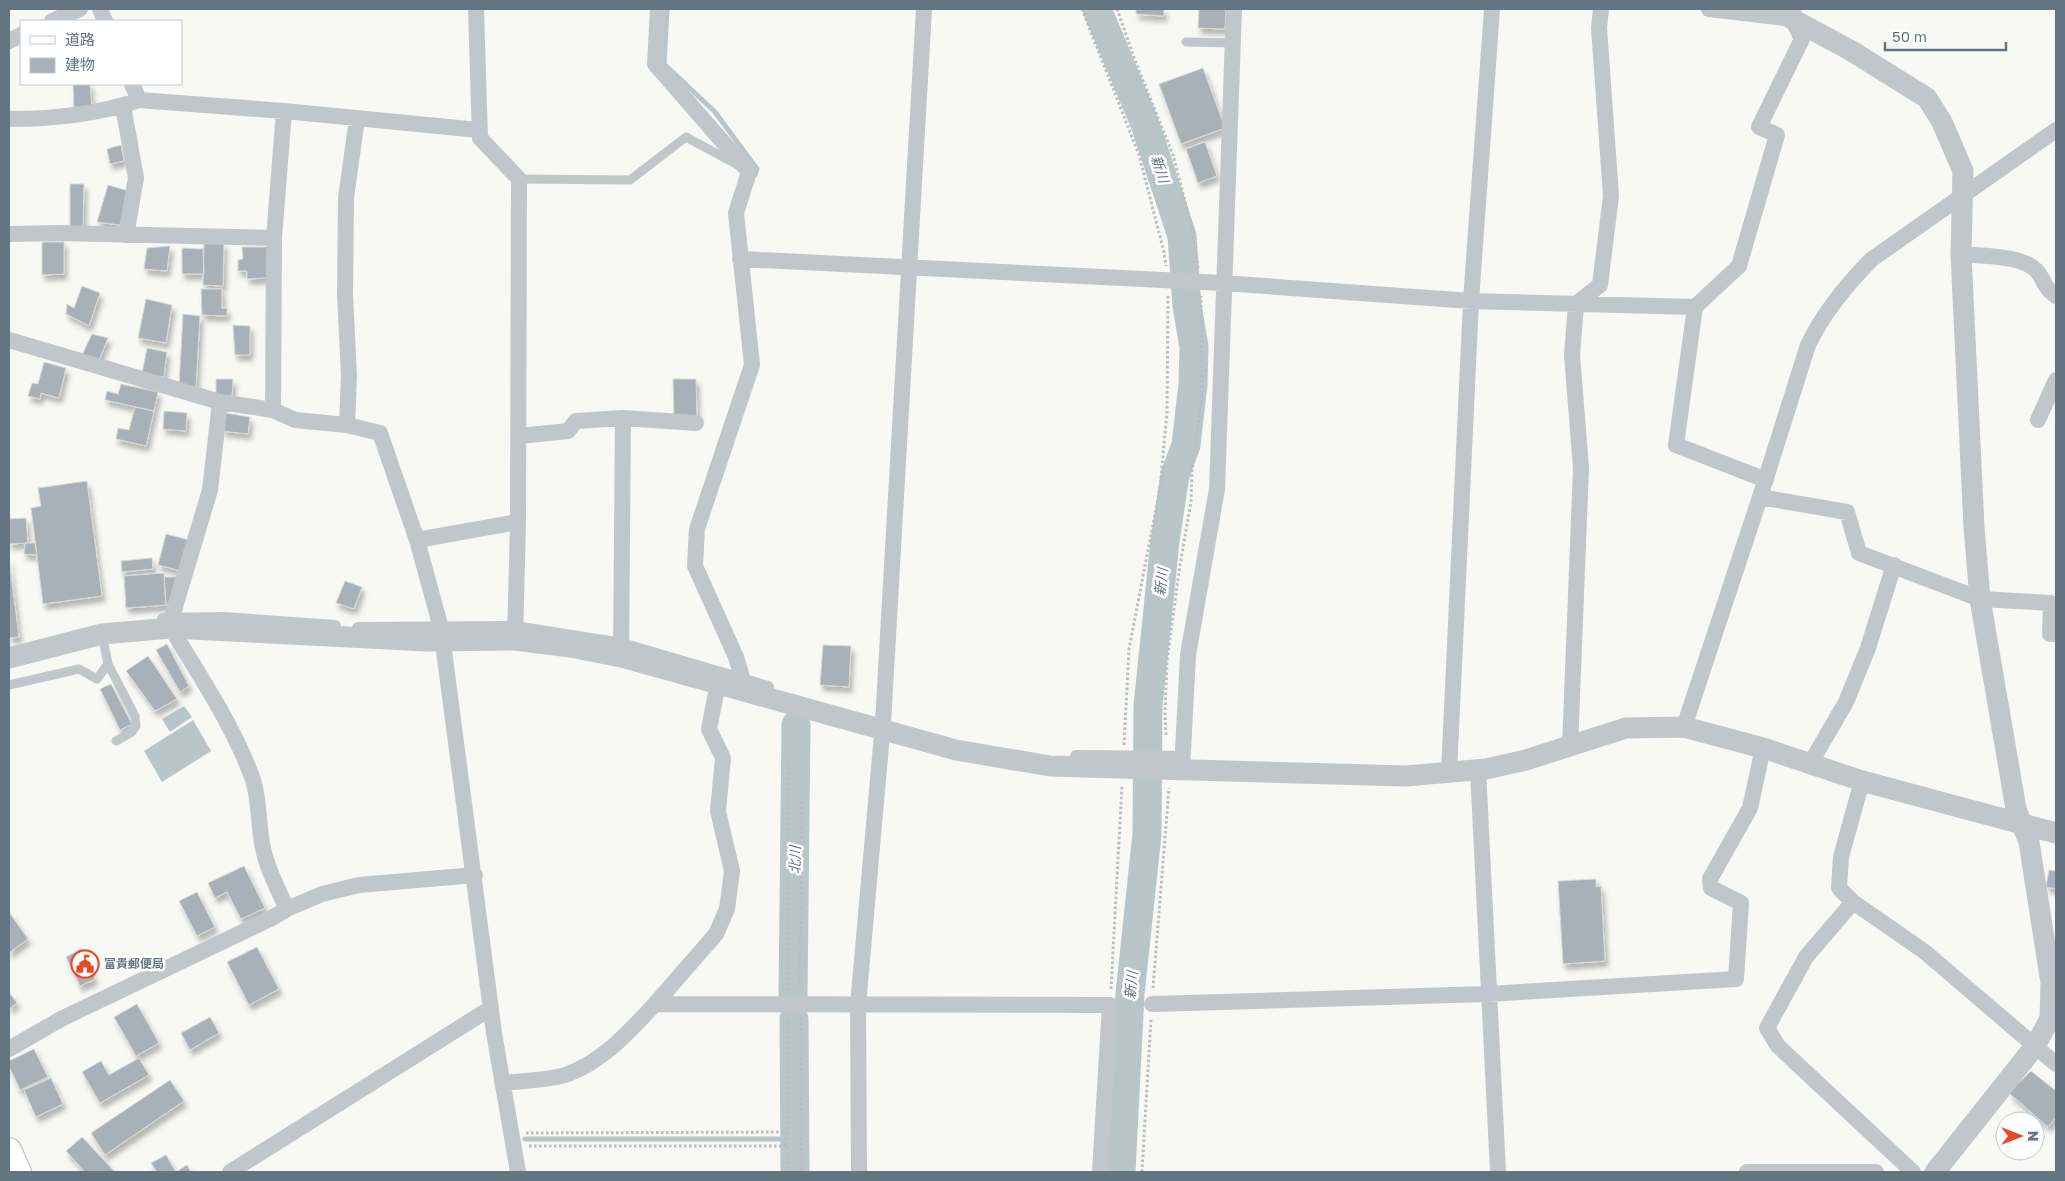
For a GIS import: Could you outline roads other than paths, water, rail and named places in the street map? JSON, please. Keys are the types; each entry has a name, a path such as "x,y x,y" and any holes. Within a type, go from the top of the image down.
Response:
{"main road":[{"path":"9,1150 18,1172"}],"street":[{"path":"54,20 80,9"},
{"path":"476,9 480,138 519,179 519,436 515,634"},
{"path":"658,9 655,64 749,172 736,214 752,365 697,529 695,566 736,657 742,685"},
{"path":"859,1172 858,1005 882,727 924,9"},
{"path":"1175,764 1188,655 1217,489 1234,9"},
{"path":"1449,773 1471,301 1492,9"},
{"path":"1570,747 1581,468 1572,355 1576,304 1600,285 1611,196 1599,28 1601,9"},
{"path":"1709,9 1791,14 1927,98 1942,122 1963,171 1961,254 1974,527 1980,599 2016,809 2029,842 2051,983 2050,1019 2034,1046 1935,1172"},
{"path":"1766,480 1676,446 1695,307 1739,266 1777,135 1759,127 1802,39 1791,14"},
{"path":"132,85 138,100"},
{"path":"9,119 48,119 123,106 138,100 284,111 479,130"},
{"path":"123,106 136,178 126,235"},
{"path":"273,410 274,238 284,111"},
{"path":"347,424 349,376 345,294 346,198 357,119"},
{"path":"1684,726 1766,480 1808,345 1818,323 1852,280 1872,259 2056,130"},
{"path":"9,234 274,238"},
{"path":"1961,254 2022,260 2037,271 2048,291 2056,296"},
{"path":"740,259 1167,281 1223,282 1471,301 1695,307"},
{"path":"9,340 220,402 273,410 295,420 347,424 380,433 417,540 442,634 475,874 491,1008 518,1172"},
{"path":"2038,420 2056,380"},
{"path":"220,402 210,490 172,623 246,763 254,783 262,847 267,864 287,909"},
{"path":"519,436 568,431 576,421 624,418 696,422"},
{"path":"621,650 624,418"},
{"path":"1760,497 1847,512 1859,553 1980,599 2050,603 2050,634 2056,634"},
{"path":"417,540 518,522"},
{"path":"1810,764 1846,702 1868,648 1894,565"},
{"path":"9,658 102,634 172,623"},
{"path":"9,649 80,632 172,623 442,634 515,634 570,647 621,650 956,750 1050,766 1123,763 1175,764 1406,776 1478,770 1526,760 1626,728 1684,726 1763,748 1862,781 2056,833"},
{"path":"621,650 718,683 742,685"},
{"path":"503,1082 567,1075 594,1061 628,1033 716,934 727,909 732,871 718,811 723,758 709,729 718,683"},
{"path":"1152,1004 1487,994 1736,979 1741,903 1711,888 1710,879 1750,808 1763,748"},
{"path":"1478,770 1487,994 1498,1172"},
{"path":"1862,781 1841,857 1839,888 1853,902 1925,952 2056,1064"},
{"path":"9,1049 43,1028 270,919 287,909 322,894 359,886 475,874"},
{"path":"1853,902 1806,957 1767,1028 1778,1046 1913,1172"},
{"path":"655,1004 1110,1005 1100,1172"},
{"path":"230,1172 491,1008"},
{"path":"1746,1172 1876,1172"}],"lane":[{"path":"1186,42 1232,43"},
{"path":"519,179 630,180 686,137 749,172"},
{"path":"102,634 108,664 135,716 136,726 132,732 116,741"},
{"path":"9,685 79,670 97,679 108,664"}],"waterway":[{"path":"667,9 664,64 715,112 757,169 755,175"},
{"name":"新川","path":"1097,9 1145,124 1182,236 1187,306 1194,347 1193,384 1186,445 1175,475 1165,541 1148,706 1147,834 1130,994 1121,1172"},
{"name":"北川","path":"793,995 796,725"},
{"name":"北川","path":"794,1019 795,1172"},
{"path":"525,1139 795,1139"}],"place":[{"name":"富貴郵便局","path":"85,964"}]}
